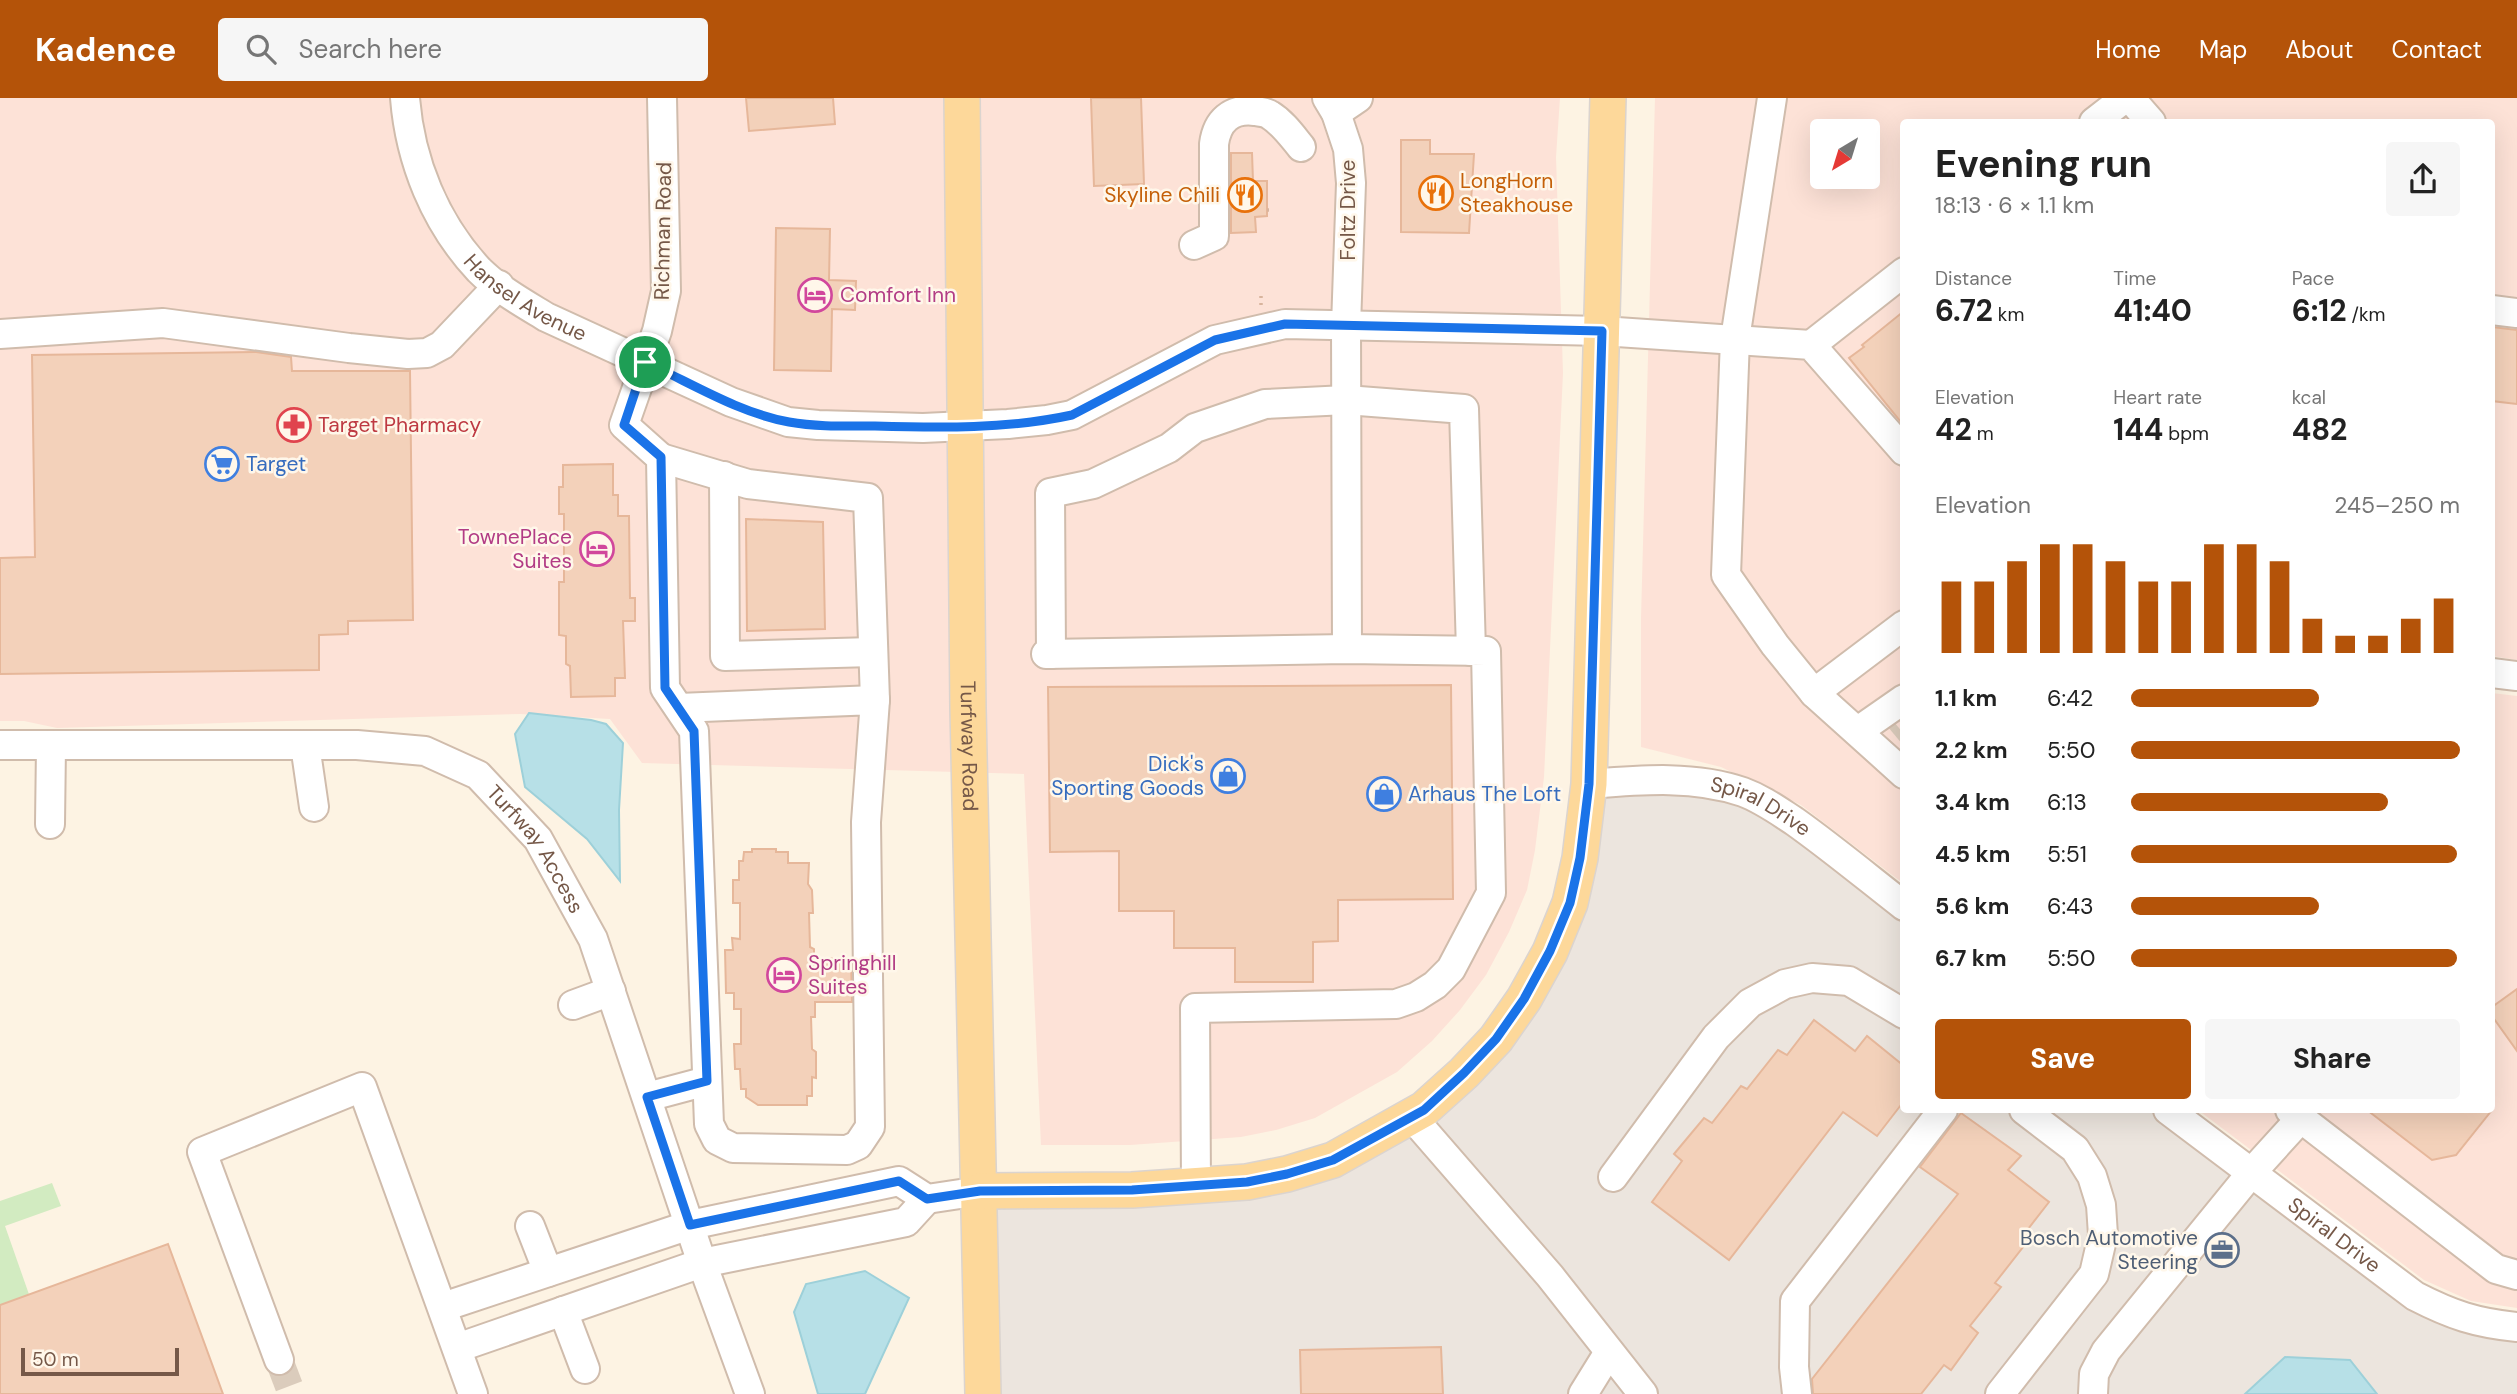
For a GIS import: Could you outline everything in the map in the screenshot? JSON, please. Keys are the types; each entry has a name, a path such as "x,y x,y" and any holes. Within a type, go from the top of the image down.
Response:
{"main road":[{"name":"Turfway Road","path":"962,98 968,708 983,1394"},
{"path":"980,1191 1132,1190 1247,1182 1287,1174 1333,1160 1424,1110 1496,1039 1524,999 1550,951 1570,903 1580,858 1589,784 1608,98"}],"street":[{"name":"Hansel Avenue","path":"405,98 407,123 422,180 432,202 463,251 481,271 546,317 731,402 788,422 818,425 966,427 1047,420 1072,415 1215,340 1285,324 1602,331 1811,345"},
{"name":"Richman Road","path":"661,457 624,425 657,331 666,291 662,98"},
{"path":"1772,98 1735,339 1726,575 1774,645 1814,693 1858,731 1889,745 1900,766"},
{"path":"2098,119 2127,98 2148,119"},
{"name":"Foltz Drive","path":"1341,103 1351,183 1346,326 1347,649"},
{"path":"1194,245 1214,236 1213,144 1223,119 1234,112 1269,114 1285,127 1301,147"},
{"path":"1900,275 1811,345 1900,445"},
{"path":"0,334 163,323 408,355 427,353 442,345 499,285"},
{"path":"2495,310 2517,313"},
{"path":"1196,1186 1195,1008 1396,1004 1416,997 1435,985 1451,969 1464,948 1491,893 1486,651 1471,651 1347,649 1049,654 1050,493 1093,484 1169,448 1195,428 1265,404 1346,400 1464,409 1471,651"},
{"path":"661,457 724,476 748,484 868,498 875,700 866,822 870,1127 858,1145 847,1150 733,1148 717,1140 709,1124 694,731 665,688 661,457"},
{"path":"724,476 725,656 873,652"},
{"path":"1814,693 1900,628"},
{"path":"2495,673 2517,676"},
{"path":"679,708 875,700"},
{"path":"1858,731 1900,702"},
{"name":"Turfway Access","path":"0,745 357,745 425,751 478,775 538,839 593,939 702,1264 750,1394"},
{"path":"305,745 314,807"},
{"path":"50,824 51,746"},
{"name":"Spiral Drive","path":"1589,784 1642,780 1697,782 1743,792 1765,802 1816,836 1900,903"},
{"path":"1613,1177 1716,1037 1750,1003 1785,984 1812,978 1849,981 1900,1012"},
{"path":"573,1004 611,991"},
{"path":"647,1097 707,1081"},
{"path":"279,1360 202,1152 362,1087 473,1394"},
{"path":"1797,1394 1794,1367 1795,1301 1941,1113"},
{"path":"2000,1394 2094,1274 2103,1235 2101,1205 2092,1176 2074,1149 2028,1113"},
{"name":"Spiral Drive","path":"2172,1113 2415,1296 2466,1319 2517,1327"},
{"path":"2093,1394 2094,1374 2106,1351 2252,1172 2295,1114 2496,1269 2517,1275"},
{"path":"1411,1116 1549,1276 1643,1394"},
{"path":"443,1307 690,1225 899,1181 927,1199"},
{"path":"457,1348 702,1264 906,1222 927,1199 980,1191"},
{"path":"530,1226 548,1272"},
{"path":"563,1311 585,1369"},
{"path":"1583,1394 1609,1352"}],"shaded area":[{"path":"0,98 1560,98 1556,157 1563,373 1544,777 1527,890 1486,975 1432,1041 1397,1072 1315,1118 1241,1137 1130,1145 1041,1145 1024,774 642,763 610,719 520,714 57,728 24,721 0,721"},
{"path":"1655,98 2517,98 2517,660 2495,656 2495,119 1900,119 1900,881 1801,805 1721,767 1641,747 1641,618"},
{"path":"2495,693 2517,696 2517,1308 2471,1301 2424,1280 2202,1113 2495,1113"},
{"path":"1589,784 1720,785 1900,903 1900,1113 2172,1113 2394,1282 2517,1327 2517,1394 983,1394 980,1191 1247,1182 1423,1109 1524,999"}],"green space":[{"path":"52,1183 61,1206 5,1226 64,1394 0,1394 0,1201"}],"water":[{"path":"529,713 606,724 623,743 619,810 620,881 587,839 525,787 515,734"},
{"path":"865,1271 909,1298 865,1394 818,1394 794,1312 806,1284"},
{"path":"2285,1357 2350,1360 2377,1394 2245,1394"}],"building":[{"path":"746,98 833,98 835,124 749,131"},
{"path":"1091,98 1141,98 1144,184 1094,186"},
{"name":"LongHorn Steakhouse","path":"1401,140 1430,140 1430,154 1474,154 1469,233 1401,232"},
{"name":"Skyline Chili","path":"1231,153 1252,153 1253,181 1267,181 1267,216 1255,217 1256,232 1231,233"},
{"name":"Comfort Inn","path":"776,228 830,229 829,280 856,281 855,310 832,309 831,371 774,370"},
{"path":"1900,314 1900,421 1849,358 1864,347 1862,345"},
{"path":"2495,327 2517,330 2517,404 2495,401"},
{"name":"Target","path":"256,352 291,357 292,371 410,371 413,620 348,621 348,634 319,635 319,670 0,674 0,558 35,557 32,355"},
{"name":"TownePlace Suites","path":"613,464 613,495 618,495 618,516 629,516 630,598 635,598 635,621 623,621 625,678 615,678 615,696 571,697 570,666 566,664 566,636 559,635 559,582 564,582 564,514 559,514 559,487 563,487 563,465"},
{"path":"746,519 823,522 825,629 747,631"},
{"path":"1451,685 1453,899 1338,900 1338,941 1313,942 1313,982 1235,982 1235,948 1174,948 1174,911 1119,911 1119,851 1050,852 1048,687"},
{"path":"752,849 776,849 776,852 788,852 788,863 809,863 808,884 812,890 813,913 809,913 810,947 814,949 814,959 851,958 852,1002 815,1002 815,1017 811,1017 812,1049 816,1052 816,1078 812,1077 812,1096 807,1096 807,1105 758,1105 746,1097 746,1089 741,1089 740,1069 735,1069 734,1044 741,1044 741,1009 734,1009 734,993 726,993 725,950 733,950 732,938 740,939 740,903 733,903 733,880 739,880 739,861 743,861 744,852 752,852"},
{"path":"2517,989 2517,1051 2495,1020 2495,1005"},
{"path":"1814,1020 1855,1051 1867,1036 1900,1063 1900,1106 1877,1136 1843,1112 1729,1260 1652,1202 1682,1161 1674,1154 1704,1118 1712,1123 1741,1086 1747,1089 1778,1050 1787,1055"},
{"path":"1961,1113 2021,1156 2008,1170 2049,1202 2021,1238 2027,1242 1995,1283 2001,1287 1970,1326 1978,1333 1951,1370 1944,1365 1921,1394 1813,1394 1812,1379 1958,1194 1920,1167"},
{"path":"2371,1113 2490,1113 2456,1155 2432,1160"},
{"path":"168,1244 223,1394 0,1394 0,1305"},
{"path":"1441,1347 1443,1394 1301,1394 1300,1350"}],"tunnel":[{"path":"279,1360 292,1394"}],"place":[{"name":"LongHorn Steakhouse","path":"1436,193"},
{"name":"Skyline Chili","path":"1245,195"},
{"name":"Comfort Inn","path":"815,295"},
{"name":"Target Pharmacy","path":"294,425"},
{"name":"Target","path":"222,464"},
{"name":"TownePlace Suites","path":"597,549"},
{"name":"Dick's Sporting Goods","path":"1228,776"},
{"name":"Arhaus The Loft","path":"1384,794"},
{"name":"Springhill Suites","path":"784,975"},
{"name":"Bosch Automotive Steering","path":"2222,1250"}],"route":[{"path":"1285,324 1602,331 1589,784 1580,858 1570,903 1550,951 1524,999 1496,1039 1424,1110 1333,1160 1287,1174 1247,1182 1196,1186 1132,1190 980,1191 927,1199 899,1181 690,1225 647,1097 707,1081 694,731 665,688 661,457 624,425 645,362 731,402 788,422 923,428 966,427 1047,420 1072,415 1102,401 1174,359 1215,340 1285,324"}]}
